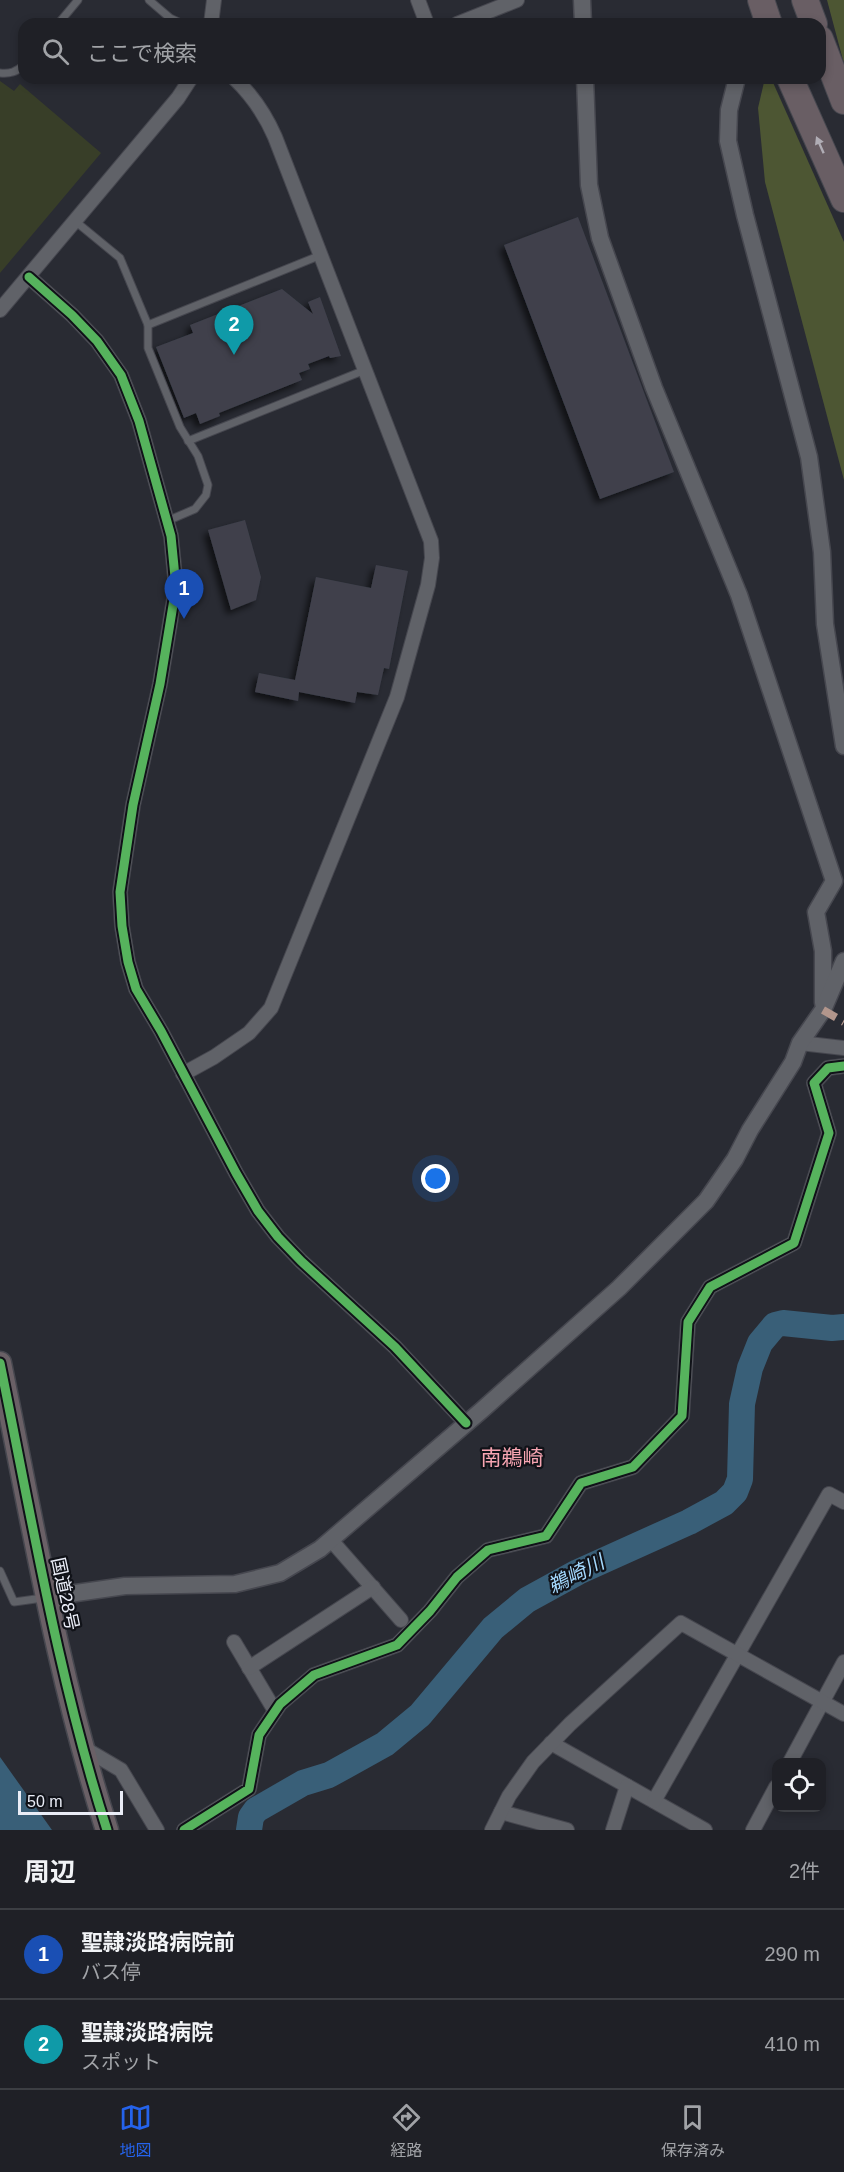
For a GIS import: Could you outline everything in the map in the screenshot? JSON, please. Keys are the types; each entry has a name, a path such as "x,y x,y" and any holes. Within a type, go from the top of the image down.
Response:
{"highway":[{"path":"761,0 768,18"},
{"path":"805,0 812,18"},
{"path":"826,54 844,101"},
{"path":"793,84 844,199"},
{"name":"国道28号","path":"0,1363 48,1597 82,1747 107,1830"}],"street":[{"path":"212,18 214,0"},
{"path":"418,0 425,18"},
{"path":"473,18 518,0"},
{"path":"582,0 583,18"},
{"path":"0,310 178,98 187,84"},
{"path":"183,1074 214,1057 249,1033 271,1008 397,697 428,585 432,558 431,541 267,119 249,92 240,84"},
{"path":"585,84 589,185 600,238 654,388 739,595 834,881 816,912 823,951 823,1010"},
{"path":"736,84 729,110 729,141 745,215 808,457 822,552 825,624 844,746"},
{"path":"29,277 81,324 97,341 122,375 139,421 171,536 176,587 160,684 133,805 120,892 126,953 136,989 258,1210 301,1261 395,1347 466,1424"},
{"path":"48,1597 125,1586 234,1584 280,1573 331,1540 619,1288 706,1200 735,1160 750,1130 793,1062 800,1043 823,1010 844,961"},
{"path":"800,1043 844,1048"},
{"path":"184,1830 249,1789 259,1735 280,1704 314,1675 397,1646 430,1611 457,1576 488,1550 546,1536 581,1483 633,1467 682,1416 688,1322 710,1287 794,1242 829,1133 814,1083 828,1068 844,1066"},
{"path":"654,1801 830,1494 844,1502"},
{"path":"331,1540 401,1620"},
{"path":"249,1668 373,1587"},
{"path":"492,1830 509,1796 533,1762 681,1623 844,1714"},
{"path":"234,1642 275,1711"},
{"path":"792,1758 844,1662"},
{"path":"551,1743 705,1830"},
{"path":"82,1747 121,1770 157,1830"},
{"path":"613,1830 627,1786"},
{"path":"753,1830 772,1796"},
{"path":"501,1812 552,1828 567,1830"}],"lane":[{"path":"63,18 78,0"},
{"path":"149,0 170,18"},
{"path":"0,73 8,74 18,70"},
{"path":"75,220 120,258 148,325 148,348 180,427 198,456 208,485 206,495 195,509 166,521"},
{"path":"148,325 321,255"},
{"path":"188,441 365,370"},
{"path":"0,1571 14,1602 48,1597"}],"green space":[{"path":"827,0 844,0 844,62 843,60"},
{"path":"0,81 14,91 20,84 101,153 0,273"},
{"path":"764,84 774,84 844,242 844,480 765,182 758,108"}],"water":[{"path":"0,1757 52,1830 0,1830"}],"building":[{"path":"578,217 674,472 600,499 504,245"},
{"path":"282,289 313,314 308,302 320,297 341,356 330,358 329,356 308,364 310,369 299,373 302,380 219,413 220,416 200,424 196,413 184,418 156,347 193,333 190,325"},
{"path":"245,520 261,577 256,600 231,610 208,530"},
{"path":"376,565 408,571 389,669 384,668 378,695 357,692 355,703 299,692 298,701 255,692 259,673 295,680 316,577 371,588"}],"waterway":[{"name":"鵜崎川","path":"249,1830 251,1817 256,1810 303,1783 329,1775 385,1744 420,1715 493,1628 527,1600 578,1572 689,1522 724,1503 735,1492 740,1479 742,1404 750,1368 760,1343 775,1325 783,1323 844,1327"}],"marked path":[{"path":"823,1010 844,1022"}],"cycle path":[{"path":"29,277 97,341 121,375 139,421 171,536 176,587 160,684 133,805 120,892 122,926 128,962 136,989 258,1211 301,1261 395,1347 466,1423"},
{"path":"184,1830 249,1789 259,1735 280,1704 314,1675 397,1645 430,1611 457,1577 488,1550 546,1536 581,1483 633,1467 682,1416 688,1322 710,1287 794,1243 829,1133 814,1083 828,1068 844,1066"},
{"path":"0,1363 60,1657 107,1830"}],"place":[{"name":"聖隷淡路病院","path":"234,355"},
{"name":"聖隷淡路病院前","path":"184,619"}],"district":[{"name":"南鵜崎","path":"512,1458"}]}
